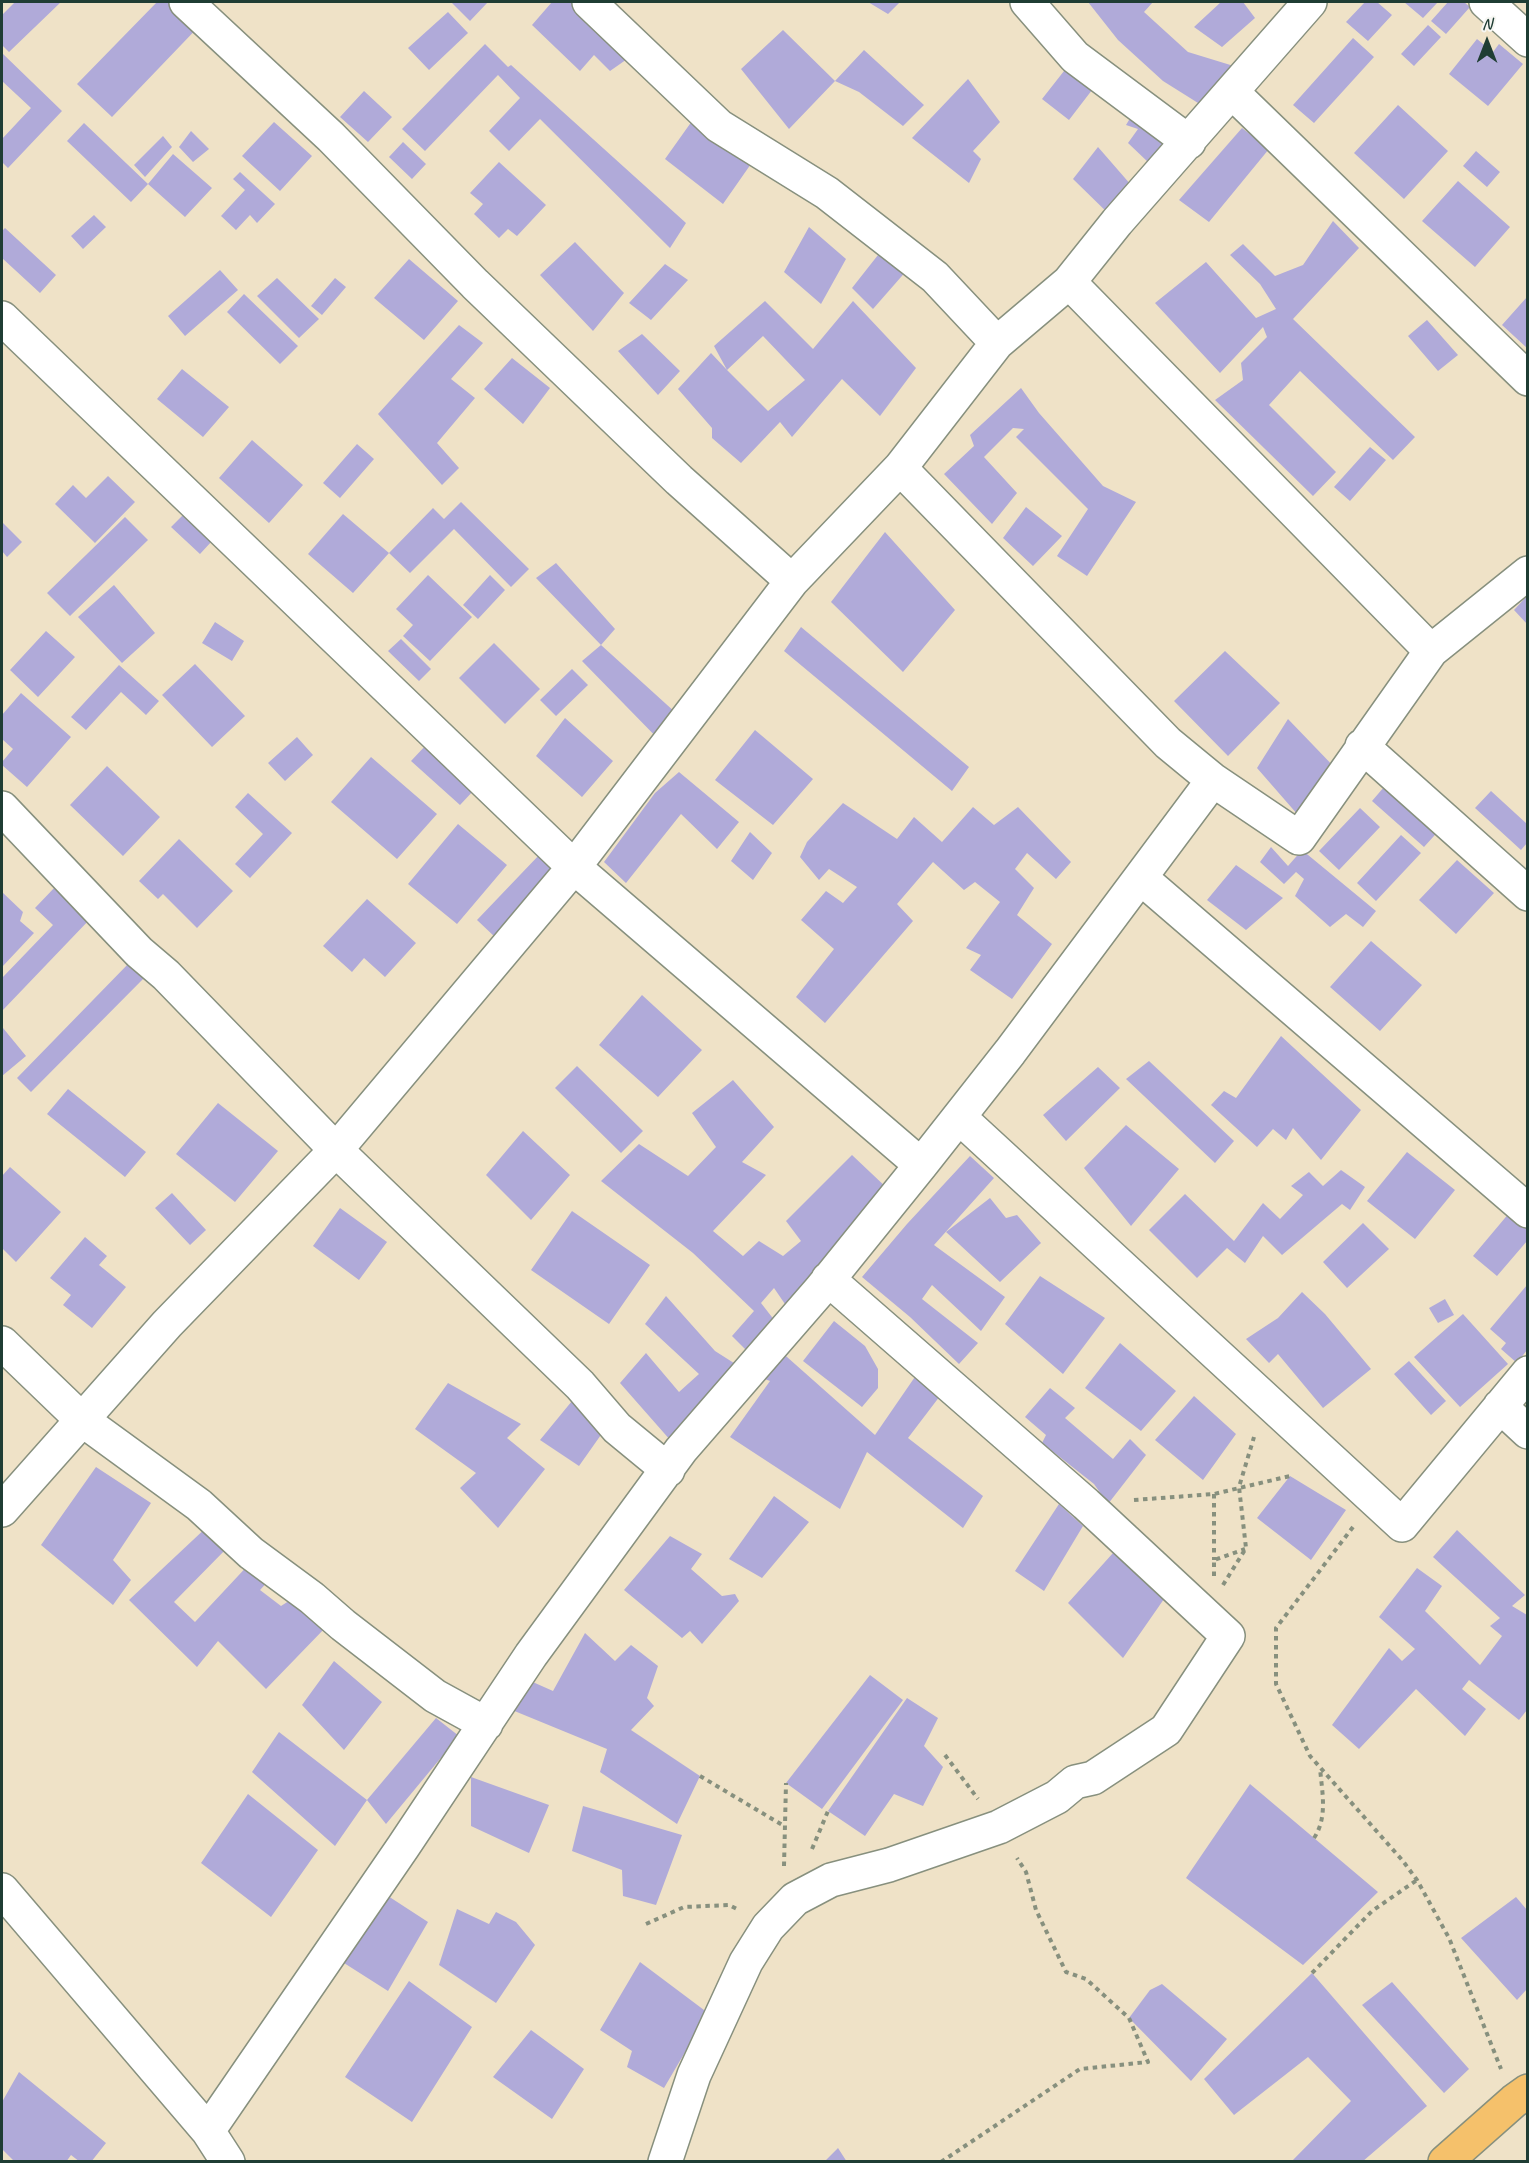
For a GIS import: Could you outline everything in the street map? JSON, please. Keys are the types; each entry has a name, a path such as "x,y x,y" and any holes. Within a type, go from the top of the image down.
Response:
{"main road":[{"path":"1445,2162 1520,2096"}],"street":[{"path":"186,2 331,137 475,284 653,455 792,581"},
{"path":"589,2 719,126 836,200 935,277 997,343"},
{"path":"1027,2 1075,57 1189,142"},
{"path":"2,1510 175,1315 336,1150 574,867 792,581 900,468 997,343 1069,282 1118,222 1310,2"},
{"path":"1486,2 1527,40"},
{"path":"1232,92 1527,379"},
{"path":"1069,282 1431,651"},
{"path":"2,318 574,867 921,1165"},
{"path":"900,468 1168,743 1213,780 1299,838 1431,651 1527,573"},
{"path":"1362,746 1527,894"},
{"path":"208,2131 531,1655 681,1450 828,1279 921,1165 1142,878 1213,780"},
{"path":"2,808 139,952 166,975 336,1150 580,1385 617,1428 668,1470"},
{"path":"1142,878 1527,1211"},
{"path":"959,1117 1402,1525 1527,1373"},
{"path":"664,2162 694,2075 746,1962 765,1932 795,1899 831,1880 889,1865 999,1827 1057,1797 1076,1782 1094,1778 1166,1730 1228,1636 1086,1504 828,1279"},
{"path":"2,1343 81,1419 199,1505 251,1553 312,1598 435,1696 486,1724"},
{"path":"1500,1406 1527,1432"},
{"path":"4,1898 208,2131 228,2162"}],"path":[{"path":"1228,1636 1215,1603 1227,1577 1246,1548 1239,1488 1265,1398"},
{"path":"1086,1504 1214,1494 1290,1476"},
{"path":"1214,1494 1214,1581"},
{"path":"1402,1525 1356,1524 1276,1628 1276,1684 1310,1756 1418,1880 1449,1938 1520,2096"},
{"path":"1214,1560 1246,1548"},
{"path":"940,2162 1080,2068 1148,2062 1130,2018 1086,1979 1066,1972 1036,1910 1026,1872 999,1827 945,1755"},
{"path":"1314,1838 1321,1828 1324,1806 1320,1767"},
{"path":"700,1776 785,1826"},
{"path":"786,1783 784,1868 793,1862"},
{"path":"803,1856 813,1849 828,1811"},
{"path":"1312,1973 1372,1911 1418,1880"},
{"path":"646,1924 684,1906 729,1905 750,1917 765,1932"}],"building":[{"path":"15,2 61,2 9,52 2,45 2,15"},
{"path":"157,2 186,2 205,20 112,117 77,84"},
{"path":"451,2 488,2 470,21"},
{"path":"552,2 589,2 640,50 610,71 594,55 580,71 532,25"},
{"path":"868,2 900,2 888,14"},
{"path":"1088,2 1153,2 1144,12 1188,52 1250,71 1214,113 1163,81 1118,40"},
{"path":"1221,2 1243,2 1255,18 1222,47 1194,27"},
{"path":"1365,2 1377,2 1392,15 1368,41 1346,22"},
{"path":"1404,2 1438,2 1423,18"},
{"path":"1448,2 1464,2 1470,7 1446,34 1431,21"},
{"path":"448,12 468,33 429,70 408,48"},
{"path":"1428,25 1441,37 1414,66 1401,54"},
{"path":"783,30 835,81 789,129 741,69"},
{"path":"1353,38 1374,57 1314,123 1293,105"},
{"path":"1477,39 1493,52 1499,44 1523,64 1488,106 1449,74"},
{"path":"485,44 508,67 511,65 686,223 670,248 540,119 509,151 489,131 520,98 498,75 425,151 402,129"},
{"path":"864,50 924,105 903,126 859,92 835,81"},
{"path":"2,53 62,111 8,168 2,162 2,139 31,108 2,81"},
{"path":"1075,57 1102,77 1069,120 1042,99"},
{"path":"968,79 1000,122 973,151 981,159 969,183 912,138"},
{"path":"364,91 392,117 368,142 340,117"},
{"path":"1138,105 1189,142 1149,163 1128,143 1138,129 1126,125"},
{"path":"1398,105 1448,151 1404,199 1354,153"},
{"path":"697,114 760,151 723,204 665,159"},
{"path":"274,122 312,156 280,191 242,156"},
{"path":"84,123 148,184 131,202 67,141"},
{"path":"1242,128 1269,149 1209,222 1179,200"},
{"path":"191,131 209,149 193,162 179,147"},
{"path":"163,136 172,147 145,177 134,165"},
{"path":"403,142 426,164 412,179 389,157"},
{"path":"1098,147 1138,193 1117,222 1073,179"},
{"path":"1476,151 1500,172 1487,187 1463,166"},
{"path":"173,154 212,188 185,217 148,184"},
{"path":"499,162 546,205 517,236 508,229 499,238 474,214 483,204 470,193"},
{"path":"240,172 275,204 257,223 250,215 236,230 221,216 245,190 233,179"},
{"path":"1458,181 1510,227 1475,267 1422,221"},
{"path":"94,215 106,227 83,249 71,236"},
{"path":"1333,221 1359,248 1293,319 1415,437 1393,460 1300,371 1269,405 1336,472 1313,496 1215,400 1243,380 1241,363 1267,337 1263,327 1220,373 1155,303 1206,262 1256,318 1276,309 1260,284 1230,255 1243,244 1275,276 1303,265"},
{"path":"809,227 846,259 821,304 784,272"},
{"path":"5,228 56,275 40,293 2,258 2,231"},
{"path":"575,242 624,293 593,331 540,275"},
{"path":"878,255 908,269 873,309 852,288"},
{"path":"409,259 458,301 424,340 374,298"},
{"path":"665,264 688,280 651,320 629,303"},
{"path":"220,270 238,290 185,336 168,316"},
{"path":"277,278 319,319 299,338 257,296"},
{"path":"335,278 346,287 322,315 311,306"},
{"path":"244,294 298,346 280,364 227,312"},
{"path":"1527,297 1527,348 1502,325"},
{"path":"765,301 813,349 853,301 916,368 880,416 842,379 792,437 780,422 741,463 712,438 712,428 678,389 711,353 727,370 714,346","holes":["763,336 805,380 768,411 727,370"]},
{"path":"1427,320 1458,355 1438,371 1408,336"},
{"path":"459,325 483,343 451,379 475,398 437,443 459,468 442,485 378,414"},
{"path":"642,334 680,371 658,395 618,351"},
{"path":"512,358 550,388 523,424 484,389"},
{"path":"182,369 229,407 203,437 157,399"},
{"path":"1021,388 1039,413 1103,486 1136,502 1087,576 1057,556 1088,509 1016,437 1024,429 1013,428 984,457 1017,493 992,524 944,474 974,446 970,435"},
{"path":"252,440 303,485 269,523 219,478"},
{"path":"357,444 374,459 340,498 323,483"},
{"path":"1370,447 1386,460 1350,501 1334,487"},
{"path":"108,476 135,502 95,543 55,504 73,485 86,498"},
{"path":"461,502 529,569 511,587 454,529 410,573 389,553 433,508 444,519"},
{"path":"1026,507 1062,536 1033,566 1003,538"},
{"path":"184,514 212,541 200,554 171,527"},
{"path":"343,514 389,553 353,593 308,554"},
{"path":"125,517 148,540 70,616 47,593"},
{"path":"3,523 22,542 7,557 2,551"},
{"path":"885,532 955,610 903,672 831,602"},
{"path":"556,563 615,629 601,645 536,578"},
{"path":"428,575 472,617 430,661 403,636 413,625 396,609"},
{"path":"490,575 505,590 478,619 463,605"},
{"path":"114,585 155,633 122,663 78,617"},
{"path":"1527,596 1527,624 1514,610"},
{"path":"215,622 244,641 232,661 202,643"},
{"path":"801,627 969,767 952,791 784,651"},
{"path":"46,631 75,657 38,697 10,670"},
{"path":"401,639 431,669 419,681 388,651"},
{"path":"494,643 540,689 505,724 459,678"},
{"path":"601,645 687,723 667,748 582,661"},
{"path":"1225,651 1280,703 1228,756 1174,701"},
{"path":"195,664 245,716 212,747 162,695"},
{"path":"119,665 159,701 146,715 121,692 86,730 71,717"},
{"path":"572,669 588,685 556,716 540,700"},
{"path":"21,693 71,737 27,787 2,765 13,749 2,739 2,715"},
{"path":"565,718 613,761 582,797 536,756"},
{"path":"1288,719 1339,772 1298,815 1257,768"},
{"path":"755,730 813,779 773,825 715,780"},
{"path":"297,737 313,755 285,781 268,763"},
{"path":"427,744 475,789 460,805 411,761"},
{"path":"371,757 437,814 397,859 331,802"},
{"path":"107,766 160,817 123,856 70,805"},
{"path":"679,772 739,822 717,849 681,814 626,883 604,862 655,793"},
{"path":"1390,780 1443,826 1424,847 1372,801"},
{"path":"1491,791 1527,824 1527,843 1521,850 1475,808"},
{"path":"248,793 292,833 250,878 235,864 263,834 235,807"},
{"path":"843,803 897,839 914,817 942,842 973,807 994,825 1018,807 1071,862 1056,879 1027,853 1015,869 1034,888 1017,915 1052,944 1012,999 970,970 981,955 966,948 1000,902 975,882 964,890 933,862 897,904 913,921 825,1023 796,997 834,949 801,920 826,891 843,903 857,887 829,869 819,880 800,857 807,842"},
{"path":"1360,808 1380,827 1339,870 1319,851"},
{"path":"458,824 507,865 457,924 408,884"},
{"path":"750,832 772,853 753,880 731,861"},
{"path":"1401,835 1421,853 1376,901 1357,883"},
{"path":"179,839 233,891 197,928 163,894 158,899 139,881"},
{"path":"1271,847 1288,866 1302,850 1376,911 1363,927 1346,914 1330,927 1295,896 1304,879 1296,872 1284,884 1260,862"},
{"path":"541,853 560,871 496,938 477,920"},
{"path":"1457,860 1494,893 1456,934 1419,900"},
{"path":"1236,865 1283,898 1246,930 1207,900"},
{"path":"56,886 91,918 2,1011 2,978 53,925 35,908"},
{"path":"2,892 23,912 20,921 34,933 2,967"},
{"path":"367,899 416,943 385,977 364,958 352,972 323,946"},
{"path":"1371,941 1422,985 1380,1031 1330,987"},
{"path":"131,961 146,976 31,1092 17,1078"},
{"path":"642,995 702,1050 658,1097 599,1045"},
{"path":"2,1029 26,1056 2,1076"},
{"path":"1281,1036 1361,1110 1321,1160 1293,1128 1286,1140 1273,1129 1257,1147 1211,1105 1224,1091 1236,1098"},
{"path":"1149,1061 1234,1141 1215,1163 1126,1079"},
{"path":"577,1066 643,1131 621,1153 555,1088"},
{"path":"1098,1067 1120,1088 1066,1141 1043,1115"},
{"path":"733,1080 774,1127 742,1162 766,1175 713,1231 743,1256 759,1241 783,1256 801,1241 786,1221 852,1155 889,1190 787,1307 774,1288 761,1303 775,1321 748,1352 732,1336 754,1311 693,1253 601,1181 639,1144 688,1176 716,1147 692,1113"},
{"path":"68,1089 146,1152 125,1177 47,1114"},
{"path":"218,1103 278,1151 235,1202 176,1154"},
{"path":"1126,1125 1179,1169 1131,1226 1084,1168"},
{"path":"523,1131 570,1175 531,1220 486,1175"},
{"path":"1407,1152 1455,1190 1415,1239 1367,1201"},
{"path":"970,1156 994,1178 934,1245 1005,1297 981,1331 932,1285 922,1299 978,1343 959,1364 910,1317 862,1277"},
{"path":"10,1167 61,1212 16,1262 2,1248 2,1176"},
{"path":"1341,1170 1365,1187 1350,1210 1342,1204 1282,1255 1263,1236 1245,1263 1227,1248 1197,1278 1149,1230 1185,1194 1234,1241 1263,1203 1280,1219 1303,1195 1291,1186 1309,1172 1323,1186"},
{"path":"172,1193 206,1230 190,1245 155,1208"},
{"path":"990,1198 1006,1218 1017,1215 1041,1243 1000,1282 946,1232"},
{"path":"340,1208 387,1242 359,1280 313,1246"},
{"path":"572,1211 650,1265 609,1324 531,1270"},
{"path":"1510,1212 1527,1227 1527,1241 1497,1276 1473,1256"},
{"path":"1363,1223 1389,1249 1347,1288 1323,1262"},
{"path":"85,1237 107,1256 99,1265 126,1287 92,1328 63,1305 71,1295 50,1278"},
{"path":"1040,1276 1105,1318 1063,1374 1005,1324"},
{"path":"1527,1285 1527,1350 1517,1363 1501,1349 1506,1343 1490,1329"},
{"path":"1302,1292 1325,1314 1371,1369 1323,1408 1278,1354 1269,1363 1246,1339 1278,1318"},
{"path":"666,1296 715,1351 737,1365 671,1441 620,1383 646,1353 679,1392 699,1374 645,1324"},
{"path":"1445,1299 1454,1315 1438,1323 1429,1308"},
{"path":"1463,1314 1508,1364 1460,1407 1414,1357"},
{"path":"834,1321 865,1346 878,1369 878,1388 862,1407 803,1361"},
{"path":"1120,1343 1176,1391 1141,1431 1085,1388"},
{"path":"778,1349 875,1435 919,1371 943,1392 908,1438 983,1496 963,1528 867,1452 840,1509 730,1437 770,1381 757,1376"},
{"path":"1409,1361 1446,1401 1431,1415 1394,1374"},
{"path":"448,1383 521,1424 507,1438 545,1469 498,1528 460,1488 476,1473 415,1429"},
{"path":"1050,1388 1075,1408 1065,1418 1113,1459 1130,1439 1146,1455 1108,1504 1094,1484 1042,1443 1046,1435 1025,1417"},
{"path":"1194,1396 1236,1434 1203,1480 1155,1440"},
{"path":"572,1401 603,1432 579,1466 540,1440"},
{"path":"96,1467 151,1503 113,1560 131,1580 113,1605 41,1545"},
{"path":"1290,1476 1346,1510 1311,1560 1257,1518"},
{"path":"774,1496 809,1522 762,1578 729,1559"},
{"path":"1059,1504 1083,1526 1044,1591 1015,1571"},
{"path":"209,1525 230,1545 174,1602 195,1622 252,1561 272,1577 260,1590 281,1606 292,1599 326,1627 266,1689 218,1641 197,1667 129,1600"},
{"path":"1457,1530 1525,1595 1512,1606 1527,1615 1527,1710 1519,1720 1469,1680 1462,1689 1486,1709 1465,1736 1416,1689 1359,1749 1332,1725 1389,1648 1402,1661 1415,1649 1379,1617 1417,1568 1442,1586 1425,1611 1480,1665 1502,1636 1490,1626 1500,1618 1433,1557"},
{"path":"670,1536 702,1554 691,1569 722,1596 735,1594 739,1601 702,1644 690,1631 682,1638 624,1590"},
{"path":"1113,1553 1164,1599 1123,1658 1068,1603"},
{"path":"585,1633 615,1661 631,1645 658,1666 647,1698 654,1706 631,1730 700,1776 677,1824 600,1772 607,1749 512,1710 526,1679 553,1691"},
{"path":"334,1661 382,1702 344,1750 302,1705"},
{"path":"870,1675 903,1700 822,1809 786,1783"},
{"path":"907,1698 938,1718 924,1746 943,1767 923,1806 894,1794 865,1836 828,1811"},
{"path":"436,1718 459,1736 386,1824 367,1800"},
{"path":"279,1732 367,1800 335,1846 252,1772"},
{"path":"471,1777 549,1805 529,1853 471,1826"},
{"path":"1250,1784 1378,1892 1303,1965 1186,1878"},
{"path":"248,1794 318,1850 271,1917 201,1863"},
{"path":"583,1806 682,1835 656,1905 623,1896 622,1870 572,1851"},
{"path":"388,1896 428,1922 388,1991 344,1963"},
{"path":"1516,1897 1527,1910 1527,1989 1517,2000 1461,1938"},
{"path":"457,1909 489,1924 496,1912 516,1922 535,1945 496,2003 439,1965"},
{"path":"640,1962 708,2013 664,2088 627,2067 632,2051 600,2030"},
{"path":"1312,1973 1427,2106 1362,2162 1291,2162 1351,2101 1308,2057 1234,2115 1204,2079"},
{"path":"409,1981 472,2027 412,2122 345,2077"},
{"path":"1392,1982 1469,2069 1444,2093 1362,2005"},
{"path":"1162,1984 1227,2039 1191,2081 1129,2018 1150,1990"},
{"path":"531,2030 584,2069 552,2119 493,2077"},
{"path":"19,2072 106,2143 91,2162 80,2162 71,2155 66,2162 15,2162 2,2149 2,2102"},
{"path":"838,2148 847,2162 824,2162"}]}
